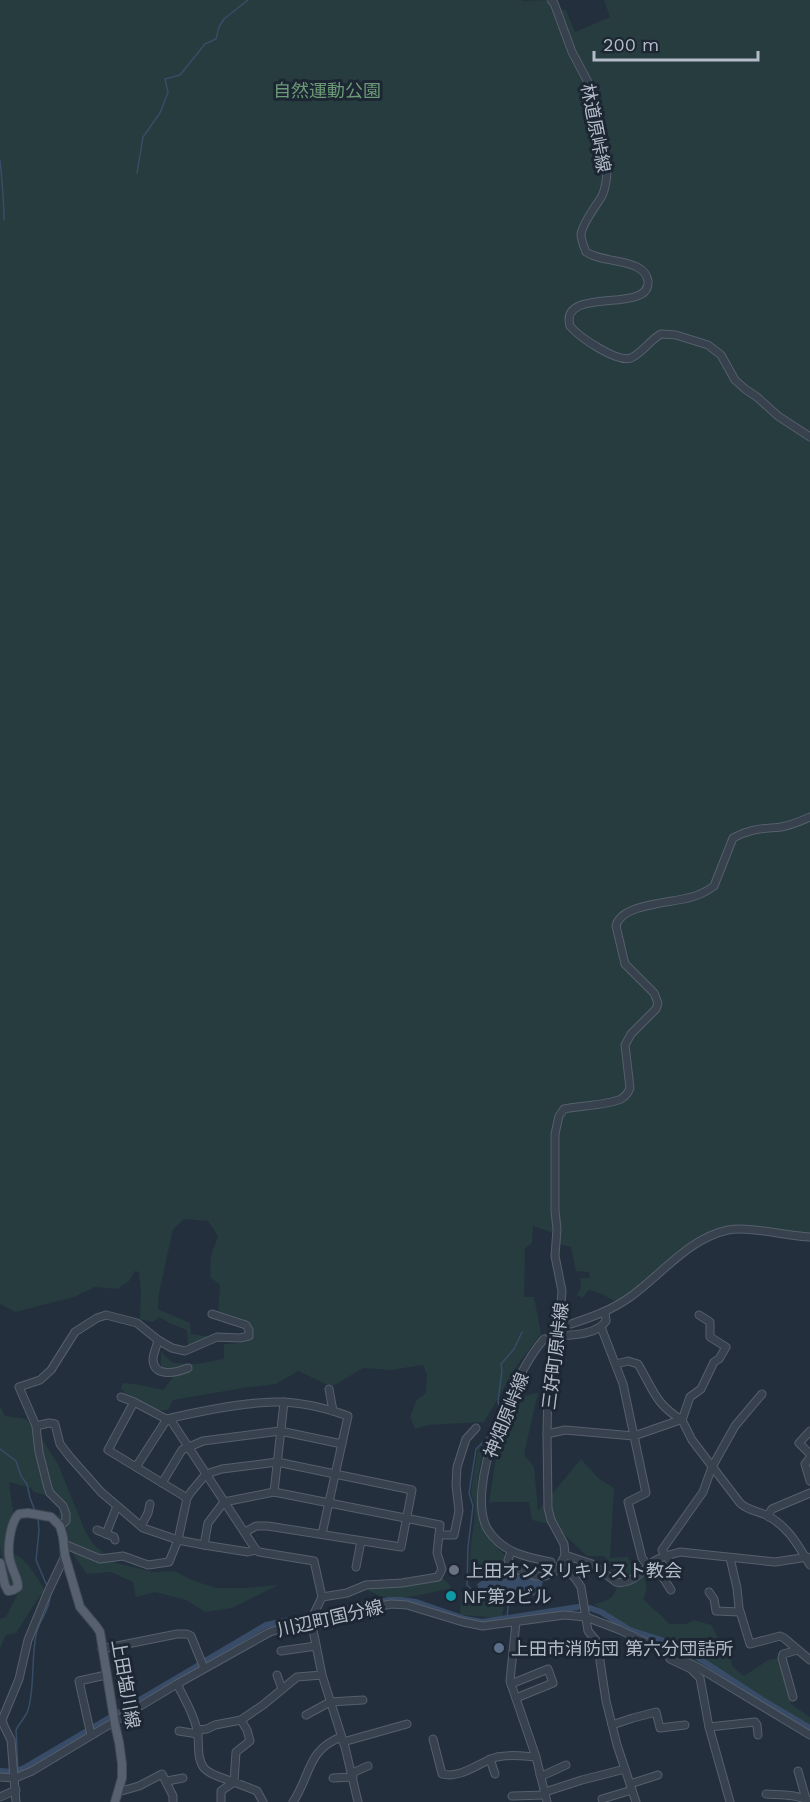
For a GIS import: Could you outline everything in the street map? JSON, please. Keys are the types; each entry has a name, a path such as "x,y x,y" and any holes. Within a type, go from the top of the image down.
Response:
{"main road":[{"path":"0,1563 5,1585 8,1590 14,1590 18,1587 18,1583 10,1563 9,1552 15,1519 20,1514 51,1517 60,1526"},
{"name":"上田塩川線","path":"60,1526 65,1556 80,1607 100,1632 122,1764 122,1778 115,1802"}],"street":[{"name":"林道原峠線","path":"551,0 572,52 589,84 607,168 607,180 603,194 581,234 583,245 586,252 592,255 636,266 645,272 648,279 648,286 638,296 593,302 578,307 570,316 570,326 587,341 623,359 632,357 661,334 676,335 708,345 721,355 735,380 778,416 810,437"},
{"name":"三好町原峠線","path":"565,1555 564,1544 551,1520 548,1508 548,1388 562,1291 555,1256 557,1229 555,1134 559,1116 564,1109 620,1100 627,1094 630,1088 625,1045 631,1034 656,1009 658,1003 654,993 625,964 616,926 617,920 627,912 641,907 689,898 707,891 714,886 733,838 744,832 783,826 810,817"},
{"path":"572,1324 605,1312 631,1296 701,1240 715,1233 744,1230 810,1237"},
{"path":"556,1336 601,1327 606,1321 605,1312"},
{"path":"60,1526 66,1521 66,1514 63,1506 48,1488 39,1452 36,1426 20,1387 40,1380 46,1375 75,1332 106,1315 137,1323 158,1340 172,1348 185,1351 217,1337 249,1336 246,1325 212,1314"},
{"path":"547,1434 565,1430 634,1436 681,1420 690,1397 701,1389 714,1362 719,1359 726,1347 710,1337 710,1322 699,1315"},
{"path":"601,1327 623,1384 646,1493 628,1502 642,1558 651,1564 670,1590"},
{"name":"神畑原峠線","path":"544,1339 535,1349 510,1397 489,1448 484,1469 481,1501 484,1521 495,1539 520,1556 551,1562"},
{"path":"158,1340 153,1359 156,1368 165,1373 188,1368"},
{"path":"616,1364 628,1361 638,1364 653,1395 681,1420 692,1440 740,1503 769,1517 792,1535 808,1557 810,1565"},
{"path":"329,1389 333,1411"},
{"path":"677,1572 662,1550 703,1492 712,1467 735,1426 762,1394"},
{"path":"121,1397 172,1422 256,1550 314,1561 322,1597 311,1620 322,1675 358,1802"},
{"path":"134,1402 108,1450 187,1498"},
{"path":"136,1467 166,1419 264,1402 284,1402 348,1416 322,1534"},
{"path":"274,1492 284,1402"},
{"path":"36,1426 55,1424 60,1444 101,1492 141,1526 178,1540 248,1552 256,1550"},
{"path":"439,1535 454,1535 459,1511 456,1485 457,1467 466,1439 476,1428"},
{"path":"162,1483 182,1450 203,1441 280,1431 342,1444"},
{"path":"810,1431 798,1443 810,1456 805,1464 810,1481"},
{"path":"64,1544 94,1558 123,1556 143,1564 156,1565 168,1562 171,1560 178,1540 187,1498 206,1474 222,1469 277,1462 412,1490 401,1547 268,1526 256,1527 245,1532"},
{"path":"204,1545 208,1523 224,1502 274,1492 440,1525 437,1553 442,1569 438,1577 402,1583 366,1585 347,1593 322,1597"},
{"path":"769,1517 772,1509 810,1493"},
{"path":"141,1526 150,1504"},
{"path":"106,1534 117,1506"},
{"path":"97,1530 114,1537 115,1540"},
{"path":"356,1567 361,1541"},
{"path":"511,1552 508,1560 510,1566 541,1576 556,1570 563,1563 565,1555 588,1562 616,1582 621,1583 640,1575 651,1564 665,1556 680,1552 775,1562 808,1557"},
{"path":"16,1802 11,1740 2,1720 19,1678 28,1640 65,1556"},
{"path":"730,1558 740,1612 750,1644 780,1636 810,1660"},
{"path":"566,1569 581,1587 588,1630 600,1649 601,1673 612,1725 636,1802"},
{"path":"709,1592 714,1599 716,1611 740,1612"},
{"name":"川辺町国分線","path":"0,1777 32,1771 204,1668 270,1632 311,1620 392,1604 400,1604 477,1626 564,1615 586,1617 612,1626 699,1668 810,1735"},
{"path":"516,1622 511,1684 536,1757 546,1796"},
{"path":"102,1649 177,1634 188,1634 191,1636 204,1668"},
{"path":"281,1651 316,1647"},
{"path":"793,1697 782,1658 783,1654 798,1650"},
{"path":"666,1652 670,1659 691,1669 700,1678 709,1727 730,1802"},
{"path":"511,1684 548,1669 554,1683 516,1698"},
{"path":"91,1735 79,1681 106,1675"},
{"path":"278,1675 282,1689"},
{"path":"179,1731 197,1732 215,1725 241,1720 263,1706 297,1677 322,1675"},
{"path":"177,1684 194,1719 202,1766 207,1771 257,1791 262,1802"},
{"path":"306,1714 330,1702 363,1700"},
{"path":"612,1725 656,1712 660,1728 685,1725"},
{"path":"234,1782 236,1752 250,1741 241,1720"},
{"path":"709,1727 755,1722 758,1735"},
{"path":"293,1802 303,1788 307,1768 321,1748 330,1741 407,1724"},
{"path":"433,1739 442,1774 449,1775 465,1771 490,1759 508,1755 536,1757"},
{"path":"490,1759 495,1774"},
{"path":"540,1775 566,1765"},
{"path":"333,1778 352,1775 368,1766"},
{"path":"512,1796 546,1796 582,1780 625,1769"},
{"path":"798,1771 808,1800"},
{"path":"118,1792 139,1786 162,1774 173,1796 173,1802"},
{"path":"602,1799 657,1775"},
{"path":"167,1781 183,1778"},
{"path":"221,1802 221,1791 234,1782"},
{"path":"0,1797 16,1790"},
{"path":"766,1794 785,1794 808,1800"}],"green space":[{"name":"自然運動公園","path":"0,0 545,0 554,8 566,10 575,32 610,17 604,0 810,0 810,1235 717,1231 618,1303 589,1290 582,1298 577,1295 581,1287 580,1278 590,1278 589,1272 576,1271 571,1247 559,1244 559,1235 533,1226 532,1243 525,1248 524,1297 534,1297 541,1334 518,1364 484,1422 428,1425 415,1429 410,1417 416,1401 426,1393 427,1375 423,1365 391,1370 363,1368 335,1385 326,1384 298,1371 276,1384 173,1400 168,1410 158,1410 125,1393 121,1388 123,1383 163,1390 173,1377 161,1366 161,1352 173,1363 196,1364 224,1359 224,1344 242,1343 253,1338 253,1330 249,1321 218,1311 220,1285 210,1277 211,1256 218,1236 208,1221 184,1219 173,1229 159,1293 158,1309 190,1323 191,1334 211,1337 188,1345 187,1330 159,1317 153,1322 140,1319 139,1272 135,1271 129,1281 117,1289 95,1287 74,1297 15,1312 0,1304"},
{"path":"538,1393 524,1454 534,1467 538,1511 581,1459 598,1478 614,1488 610,1558 628,1557 634,1574 650,1571 645,1579 647,1590 643,1599 670,1624 686,1624 694,1620 711,1625 718,1638 719,1653 730,1658 733,1667 744,1676 768,1660 779,1658 791,1704 810,1717 810,1726 643,1641 594,1604 613,1595 619,1581 612,1575 616,1566 603,1556 587,1556 554,1525 532,1520 529,1502 489,1502 498,1445 515,1398"},
{"path":"0,1406 5,1416 26,1419 37,1432 58,1464 85,1531 94,1545 116,1563 153,1572 174,1571 194,1581 217,1588 278,1585 232,1608 205,1612 186,1600 155,1592 136,1597 133,1582 111,1572 87,1574 68,1547 59,1517 59,1507 47,1496 34,1492 31,1488 9,1482 13,1512 6,1551 20,1557 25,1562 46,1592 44,1595 41,1594 16,1633 6,1635 0,1648 0,1619 6,1617 17,1595 8,1585 0,1545"},
{"path":"489,1437 478,1484 480,1515 493,1543 505,1555 505,1560 484,1571 469,1572 475,1506 471,1492 478,1448"},
{"path":"442,1578 451,1586 449,1589 408,1597 384,1597 366,1589 440,1580"},
{"path":"461,1593 504,1601 502,1618 460,1615"}],"water":[{"path":"505,1567 512,1572 543,1581 541,1590 533,1596 479,1590 477,1584"}],"waterway":[{"path":"137,173 143,137 160,113 168,92 165,79 180,75 205,44 216,39 224,19 248,0"},
{"path":"0,160 4,220"},
{"path":"507,1618 509,1597 474,1591 467,1585 468,1547 473,1506 469,1493 476,1449 490,1435 500,1412 498,1401 501,1364 514,1349 522,1332"},
{"path":"0,1449 16,1461 21,1476 27,1484 35,1511"},
{"path":"38,1518 36,1560 47,1586"},
{"path":"18,1771 16,1730 28,1710 32,1692 36,1635 50,1596"},
{"path":"319,1614 389,1600 401,1600 416,1602 465,1619 482,1622 578,1607"},
{"path":"590,1608 630,1630 680,1646 810,1728"},
{"path":"205,1661 266,1625 308,1616"},
{"path":"119,1712 199,1665"},
{"path":"0,1771 15,1772 24,1768 109,1718"}],"tunnel":[{"path":"544,1339 571,1324"}],"place":[{"name":"上田オンヌリキリスト教会","path":"454,1570"},
{"name":"NF第2ビル","path":"451,1596"},
{"name":"上田市消防団 第六分団詰所","path":"499,1648"}]}
